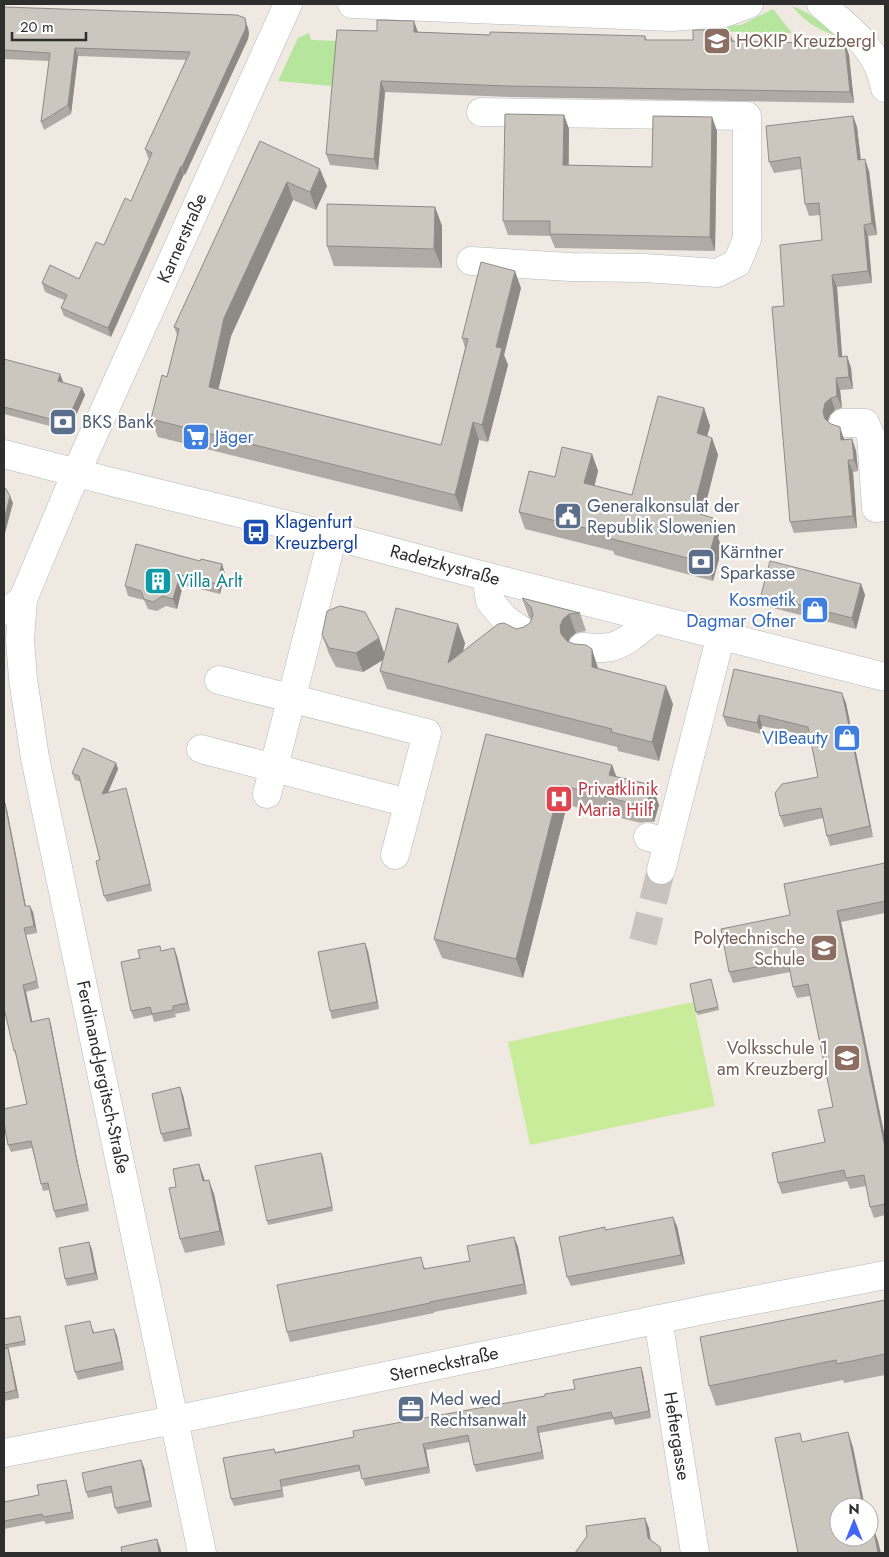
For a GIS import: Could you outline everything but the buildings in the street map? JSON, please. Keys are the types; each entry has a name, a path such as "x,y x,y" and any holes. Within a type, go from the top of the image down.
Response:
{"street":[{"name":"Karnerstraße","path":"13,607 76,473 288,4"},
{"path":"352,4 672,17 724,13 749,4"},
{"path":"821,4 860,39 874,55 884,78 885,88"},
{"path":"471,262 570,267 645,268 717,273 737,263 747,239 747,116 481,112"},
{"path":"843,423 864,423 871,436 876,508 885,507"},
{"name":"Radetzkystraße","path":"4,454 885,677"},
{"path":"267,794 333,536"},
{"path":"486,576 490,601 505,619 524,632"},
{"name":"Ferdinand-Jergitsch-Straße","path":"13,607 20,640 23,680 35,758 202,1553"},
{"path":"582,648 615,645 630,637 654,619"},
{"path":"660,870 658,840 721,635"},
{"path":"218,680 426,733 395,855"},
{"path":"201,749 408,802"},
{"name":"Sterneckstraße","path":"4,1453 174,1420 658,1319 885,1275"},
{"name":"Heftergasse","path":"658,1319 695,1553"}],"green space":[{"path":"792,6 811,15 838,37 813,25"},
{"path":"773,9 792,33 696,31 696,26 741,25"},
{"path":"309,33 311,40 337,41 332,86 278,81 298,38"},
{"path":"693,1002 715,1106 530,1145 508,1042"}],"tunnel":[{"path":"643,942 661,870"}],"place":[{"name":"HOKIP Kreuzbergl","path":"717,41"},
{"name":"BKS Bank","path":"63,422"},
{"name":"Jäger","path":"196,437"},
{"name":"Generalkonsulat der Republik Slowenien","path":"568,516"},
{"name":"Klagenfurt Kreuzbergl","path":"256,532"},
{"name":"Kärntner Sparkasse","path":"701,562"},
{"name":"Villa Arlt","path":"158,581"},
{"name":"Kosmetik Dagmar Ofner","path":"815,610"},
{"name":"VIBeauty","path":"847,738"},
{"name":"Privatklinik Maria Hilf","path":"559,799"},
{"name":"Polytechnische Schule","path":"824,948"},
{"name":"Volksschule 1 am Kreuzbergl","path":"847,1058"},
{"name":"Med wed Rechtsanwalt","path":"411,1409"}]}
